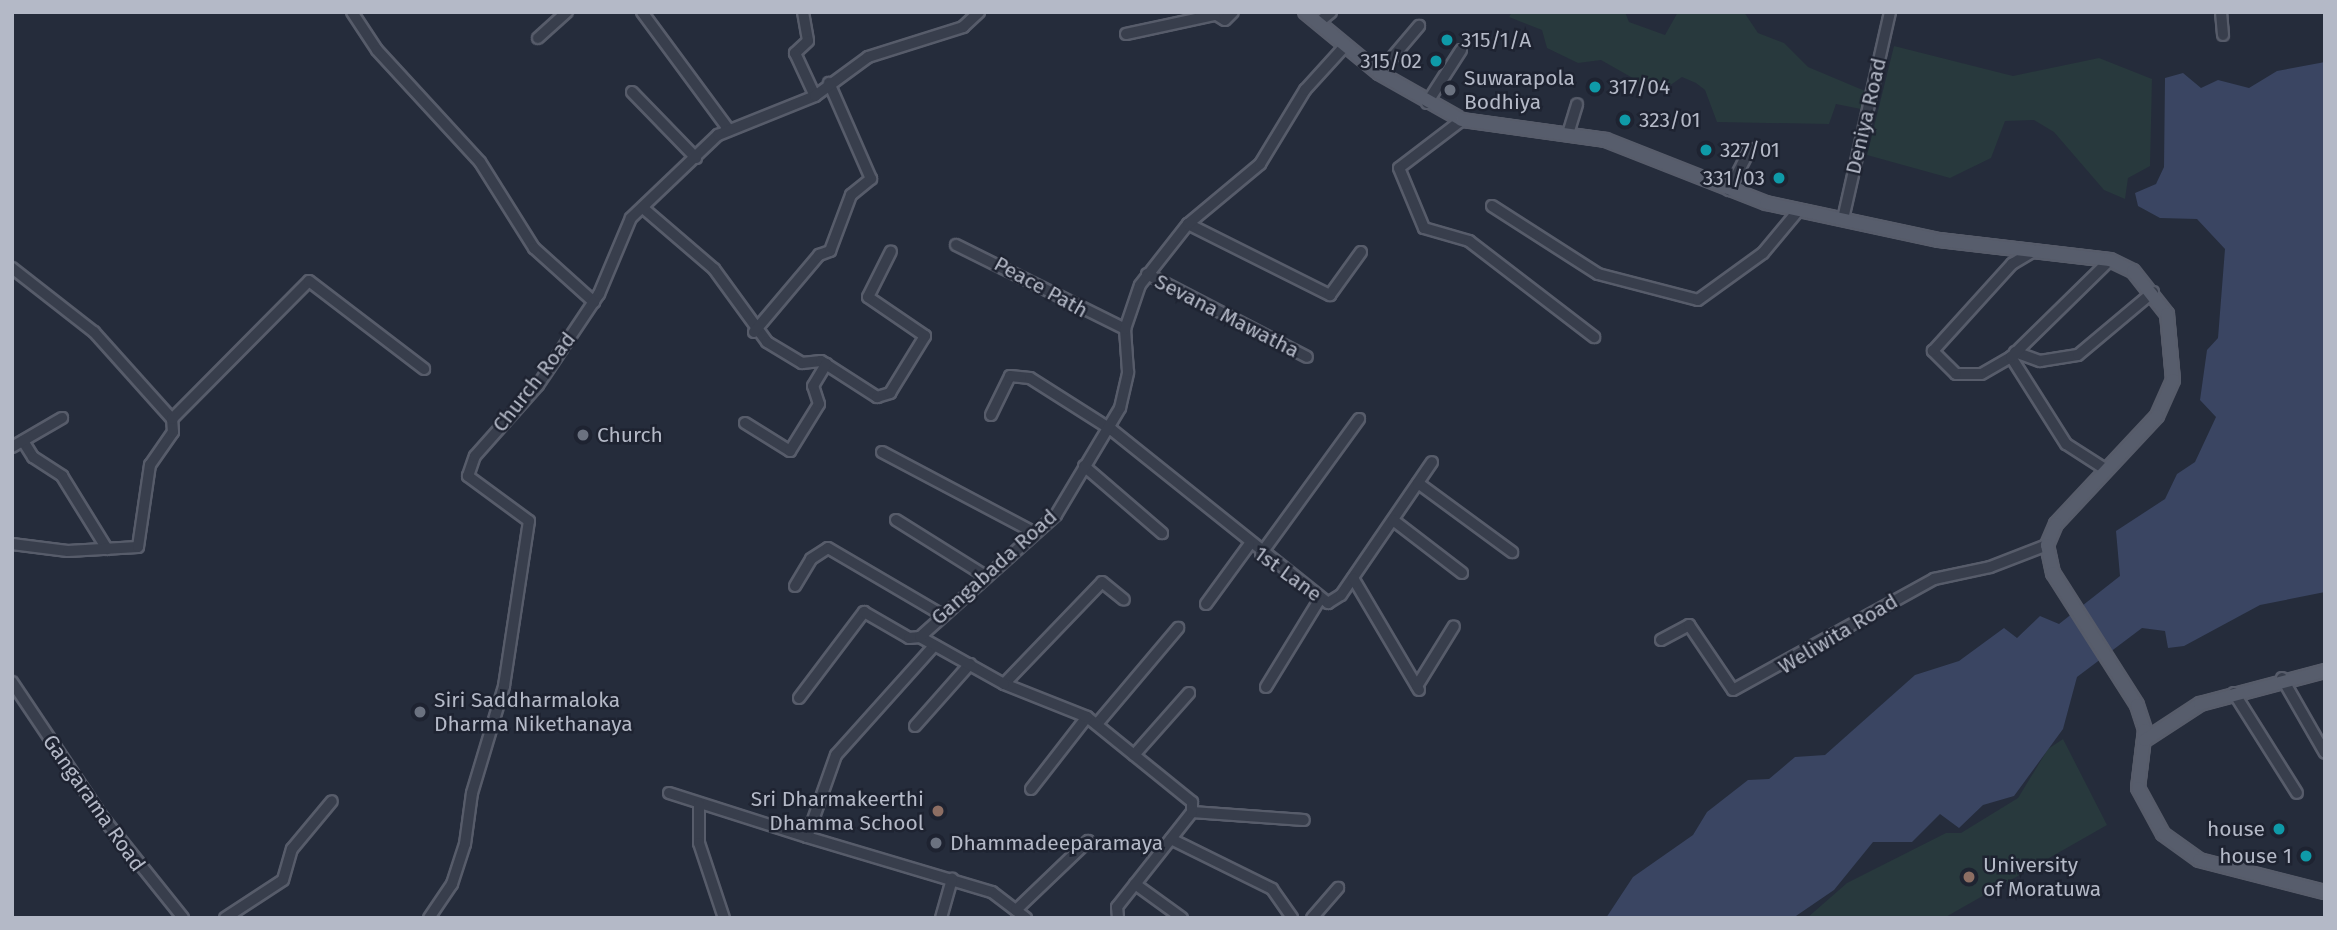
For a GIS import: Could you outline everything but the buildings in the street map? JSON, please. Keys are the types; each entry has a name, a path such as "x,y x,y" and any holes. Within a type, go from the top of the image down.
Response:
{"main road":[{"path":"1305,12 1379,74 1462,120 1568,134 1653,155 1729,190 1798,211 2035,251 2110,260 2153,292 2174,339 2173,380 2157,416 2056,524 2047,545 2064,595 2137,705 2145,740 2141,800 2176,848 2199,860 2325,892"},
{"path":"2145,740 2200,704 2282,678 2325,671"}],"street":[{"path":"352,12 377,50 481,162 534,248 594,302"},
{"path":"538,38 567,12"},
{"path":"642,12 729,130"},
{"path":"803,12 808,41 795,53 815,96"},
{"name":"Church Road","path":"433,916 460,862 472,793 504,686 529,521 468,476 467,468 538,385 594,302 621,232 696,158 729,130 815,96 829,83 868,57 963,27 979,12"},
{"path":"1126,34 1213,13 1224,20 1233,12"},
{"path":"1318,23 1331,12"},
{"name":"Deniya Road","path":"1843,219 1890,12"},
{"path":"2221,12 2222,35"},
{"path":"1379,74 1419,26"},
{"name":"Gangabada Road","path":"1192,812 1192,802 1087,717 1004,684 971,664 933,647 920,637 1056,515 1084,466 1112,430 1128,372 1125,329 1147,274 1188,224 1261,164 1305,90 1344,47"},
{"path":"1427,103 1461,50"},
{"path":"754,332 819,255 830,251 851,195 870,179 829,83"},
{"path":"632,92 696,158"},
{"path":"1568,134 1577,104"},
{"path":"1462,120 1399,168 1424,228 1469,241 1594,337"},
{"path":"1729,190 1750,149"},
{"path":"1492,206 1598,274 1698,300 1763,253 1798,211"},
{"path":"643,208 714,269 754,332 802,363 826,364 884,397 910,365 923,333 868,297 891,251"},
{"path":"1188,224 1330,295 1361,252"},
{"name":"Peace Path","path":"956,245 1125,329"},
{"path":"2035,251 2012,264 1933,351 1956,374 1982,374 2013,354 2110,260"},
{"path":"12,268 94,332 172,419 173,432 150,465 143,542 107,549 12,544"},
{"name":"Sevana Mawatha","path":"1147,274 1307,357"},
{"path":"172,419 309,281 424,369"},
{"path":"2013,354 2040,361 2078,355 2153,292"},
{"path":"2013,354 2066,444 2105,469"},
{"path":"745,423 790,451 819,404 813,386 826,364"},
{"name":"1st Lane","path":"991,415 1010,376 1020,376 1112,430 1249,545 1320,599 1336,600 1432,462"},
{"path":"12,447 62,418"},
{"path":"1261,554 1359,419"},
{"path":"23,441 33,457 62,476 107,549"},
{"path":"882,452 1035,533"},
{"path":"1084,466 1162,533"},
{"path":"1418,483 1512,552"},
{"path":"896,520 987,577"},
{"path":"1393,520 1462,573"},
{"path":"1206,604 1249,545"},
{"name":"Weliwita Road","path":"1661,640 1689,625 1733,690 1934,579 1990,567 2047,545"},
{"path":"795,586 811,559 828,548 942,615"},
{"path":"1353,578 1418,688 1454,626"},
{"path":"1004,684 1102,582 1124,600"},
{"path":"1266,687 1320,599"},
{"path":"799,698 864,612 909,638 920,637"},
{"path":"1097,724 1178,628"},
{"path":"807,837 836,755 933,647"},
{"path":"915,726 971,664"},
{"path":"2282,678 2325,753"},
{"name":"Gangarama Road","path":"12,682 131,857 183,918"},
{"path":"1133,755 1189,693"},
{"path":"2234,693 2297,793"},
{"path":"1031,789 1087,717"},
{"path":"669,793 992,892 1026,918"},
{"path":"225,918 283,880 292,849 332,801"},
{"path":"699,804 699,843 724,918"},
{"path":"1118,918 1117,907 1192,812 1304,820"},
{"path":"1171,839 1272,889 1292,918"},
{"path":"1016,910 1088,841"},
{"path":"941,918 951,879"},
{"path":"1135,884 1182,918"},
{"path":"1312,918 1338,888"}],"shaded area":[{"path":"1512,12 1625,12 1629,22 1665,35 1678,12 1744,12 1758,33 1784,43 1808,67 1865,91 1861,109 1836,104 1829,124 1717,122 1705,90 1696,83 1682,77 1659,93 1601,60 1578,63 1547,48 1542,30 1509,17"},
{"path":"1894,46 2013,76 2099,58 2152,79 2150,166 2128,178 2125,199 2104,190 2054,132 2034,120 2005,121 1991,158 1950,178 1867,155"},
{"path":"2063,739 2107,825 1944,918 1807,918 1847,883 1946,833 1961,833 2018,798 2048,749"}],"water":[{"path":"2325,62 2325,592 2260,605 2184,646 2168,648 2165,631 2142,628 2077,677 2063,729 2014,796 1983,805 1959,828 1940,814 1912,842 1873,842 1834,890 1793,918 1606,918 1633,877 1693,835 1707,812 1748,780 1769,779 1795,757 1825,755 1915,675 1959,661 2004,628 2017,638 2040,616 2059,624 2120,576 2116,531 2165,499 2177,474 2195,462 2216,417 2200,400 2207,350 2218,338 2225,249 2197,219 2160,218 2138,206 2135,193 2156,184 2164,167 2165,78 2183,73 2201,88 2218,80 2249,88 2277,71"}],"place":[{"name":"315/1/A","path":"1447,40"},
{"name":"315/02","path":"1436,61"},
{"name":"317/04","path":"1595,87"},
{"name":"Suwarapola Bodhiya","path":"1450,90"},
{"name":"323/01","path":"1625,120"},
{"name":"327/01","path":"1706,150"},
{"name":"331/03","path":"1779,178"},
{"name":"Church","path":"583,435"},
{"name":"Siri Saddharmaloka Dharma Nikethanaya","path":"420,712"},
{"name":"Sri Dharmakeerthi Dhamma School","path":"938,811"},
{"name":"house","path":"2279,829"},
{"name":"Dhammadeeparamaya","path":"936,843"},
{"name":"house 1","path":"2306,856"},
{"name":"University of Moratuwa","path":"1969,877"}]}
